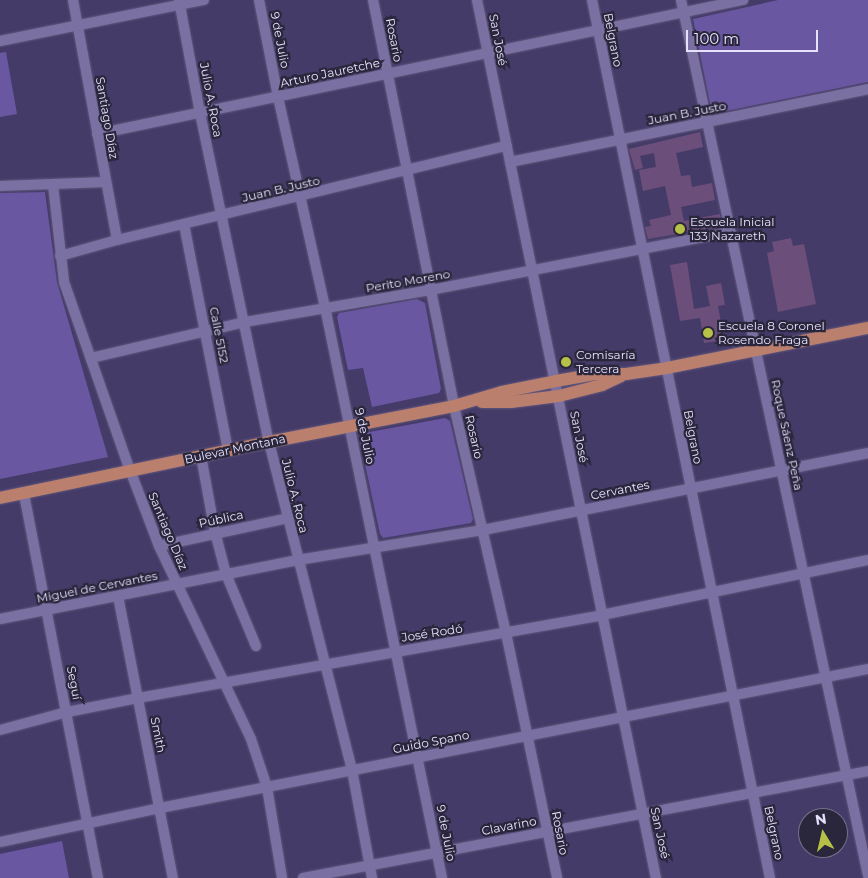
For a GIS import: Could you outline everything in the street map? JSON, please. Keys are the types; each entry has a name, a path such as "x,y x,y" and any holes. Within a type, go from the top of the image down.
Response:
{"main road":[{"name":"Bulevar Montana","path":"0,498 228,450 454,406 502,392 556,381 596,374 626,374 667,368 868,328"},
{"name":"Bulevar Montana","path":"470,402 512,402 559,396 602,385 626,374"}],"street":[{"name":"Santiago Díaz","path":"73,0 117,240"},
{"path":"0,41 180,3 204,0"},
{"name":"9 de Julio","path":"259,0 300,198 326,307 442,878"},
{"name":"Rosario","path":"373,0 454,406 529,736 557,878"},
{"name":"San José","path":"477,0 656,878"},
{"name":"Belgrano","path":"592,0 770,878"},
{"name":"Roque Sáenz Peña","path":"681,0 868,875"},
{"name":"Arturo Jauretche","path":"98,134 743,0"},
{"name":"Julio A. Roca","path":"180,3 200,113 269,442 298,560 327,664 352,770 372,878"},
{"name":"Juan B. Justo","path":"510,162 868,89"},
{"name":"Juan B. Justo","path":"60,256 117,240 300,198 507,146"},
{"path":"0,186 106,182"},
{"name":"Santiago Díaz","path":"53,185 64,282 130,470 159,546 251,739 267,787 282,878"},
{"name":"Calle 5152","path":"184,224 228,450"},
{"name":"Perito Moreno","path":"91,358 245,322 431,290 730,232"},
{"name":"Cervantes","path":"375,546 483,530 868,453"},
{"path":"201,456 215,532 226,574 256,646"},
{"name":"Seguí","path":"24,494 98,878"},
{"name":"Pública","path":"159,546 215,532 288,518"},
{"name":"Miguel de Cervantes","path":"0,619 375,546"},
{"name":"José Rodó","path":"0,730 67,712 138,698 602,615 868,560"},
{"name":"Smith","path":"118,596 173,878"},
{"name":"Guido Spano","path":"0,842 160,808 868,669"},
{"name":"Clavarino","path":"303,878 868,771"}],"shaded area":[{"path":"778,0 868,0 868,82 712,114 693,19"},
{"path":"6,52 17,114 0,117 0,53"},
{"path":"45,192 57,282 108,457 0,479 0,193"},
{"path":"417,299 425,303 441,389 439,393 372,407 363,368 348,370 337,317 339,313"},
{"path":"445,418 450,421 473,519 471,523 383,538 380,534 360,441 364,433"},
{"path":"62,841 69,878 0,878 0,854"}],"building":[{"path":"700,132 703,147 676,153 681,176 690,175 692,187 712,183 715,200 681,207 684,221 720,214 721,220 718,227 648,239 645,227 651,226 649,220 671,215 665,186 643,191 639,170 656,167 654,153 640,156 643,168 635,170 629,149"},
{"path":"791,238 793,246 804,244 816,304 778,312 767,253 774,251 772,242"},
{"path":"687,262 694,309 710,306 706,286 721,283 725,305 718,306 724,340 704,343 700,318 680,321 670,265"}],"place":[{"name":"Escuela Inicial 133 Nazareth","path":"680,229"},
{"name":"Escuela 8 Coronel Rosendo Fraga","path":"708,333"},
{"name":"Comisaría Tercera","path":"566,362"}]}
